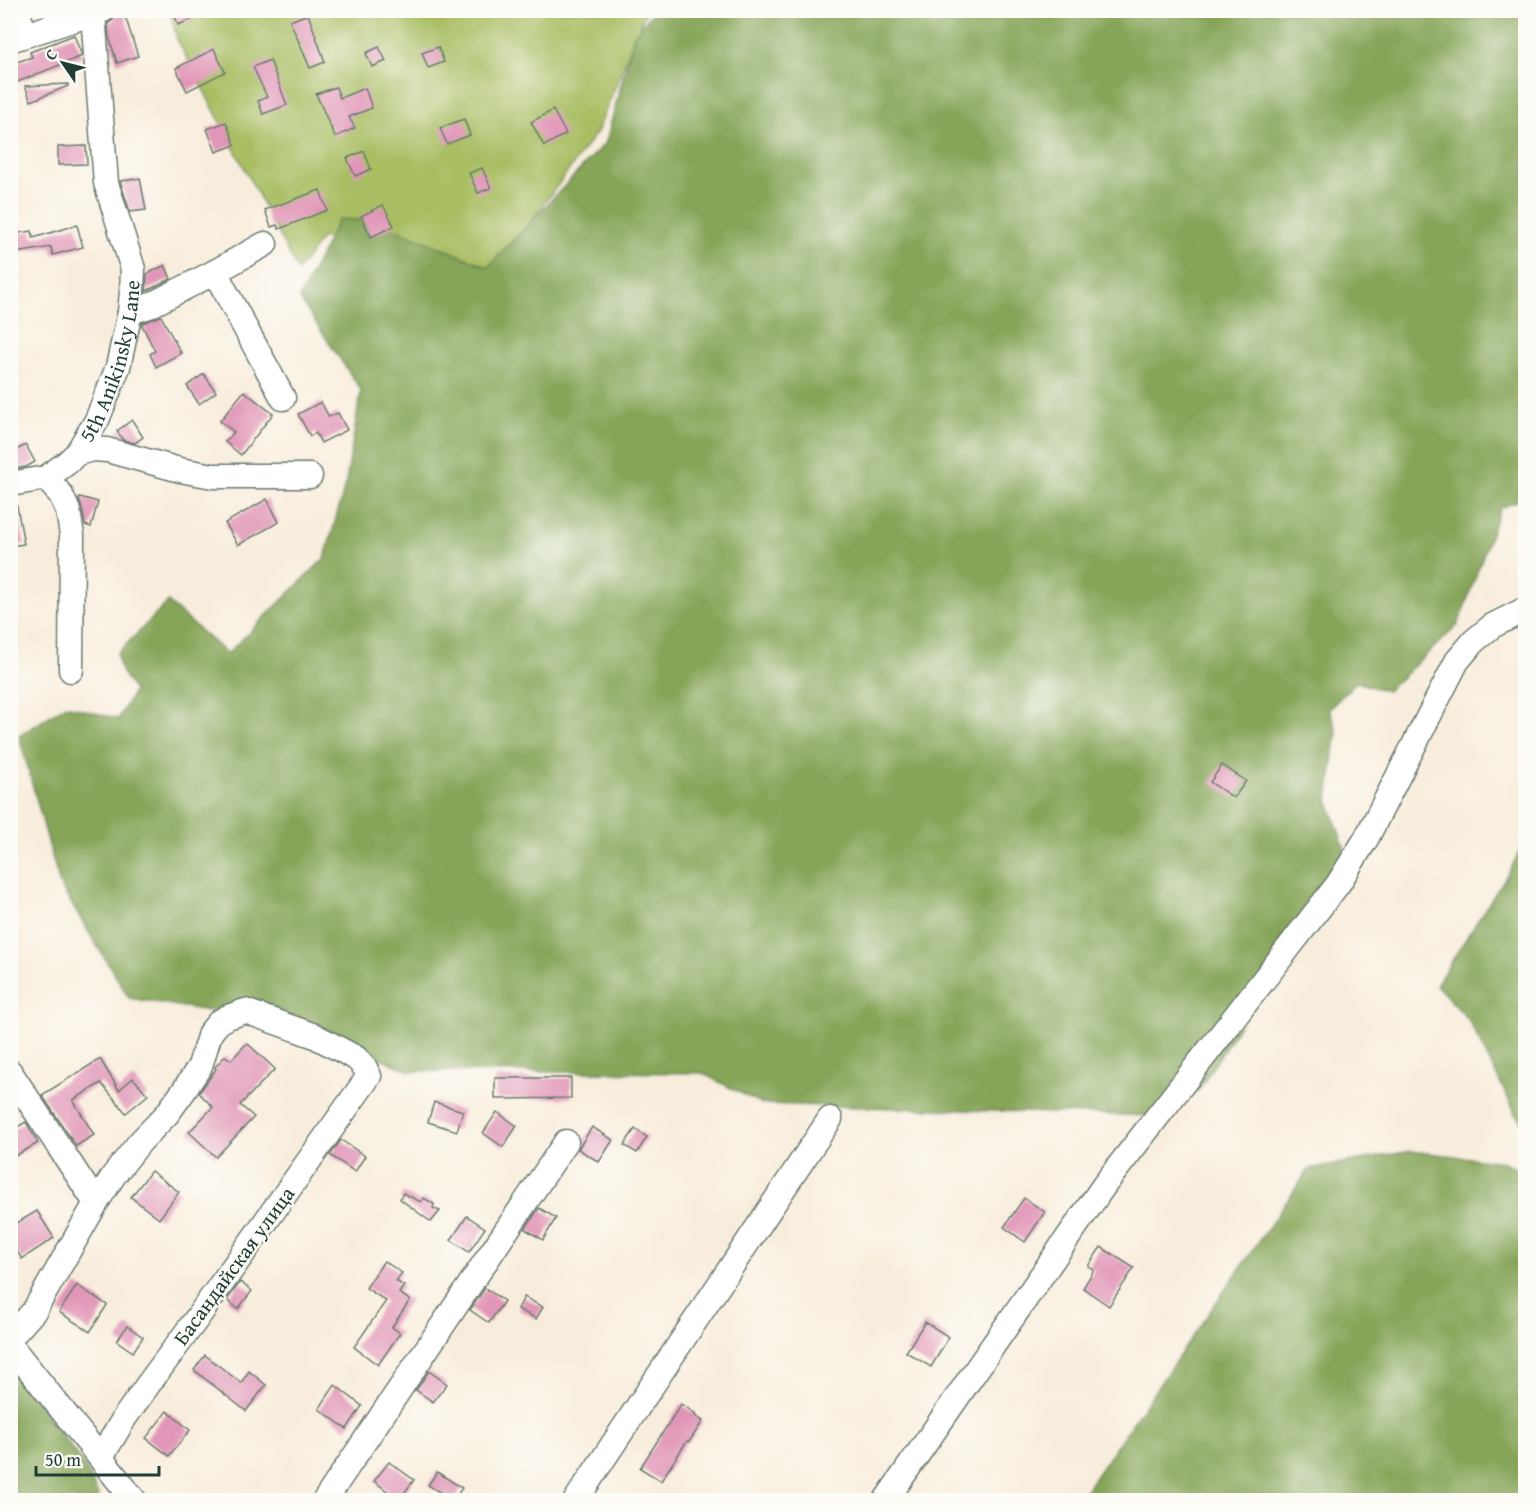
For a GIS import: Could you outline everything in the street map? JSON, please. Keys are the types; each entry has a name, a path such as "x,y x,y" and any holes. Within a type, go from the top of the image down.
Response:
{"street":[{"path":"17,10 18,38 98,12"},
{"name":"5th Anikinsky Lane","path":"10,484 46,478 77,453 97,420 118,367 130,312 133,269 106,183 98,12"},
{"path":"130,312 149,306 266,244"},
{"path":"215,272 283,398"},
{"path":"77,453 93,449 107,450 180,470 213,476 310,476"},
{"path":"46,478 60,495 68,511 72,535 71,670"},
{"path":"886,1500 1105,1184 1338,884 1366,839 1457,661 1474,641 1492,626 1526,609"},
{"name":"Басандайская улица","path":"96,1203 114,1175 183,1092 200,1066 210,1033 219,1022 228,1017 245,1011 315,1036 356,1058 364,1066 369,1076 141,1394 101,1457"},
{"path":"10,1072 96,1203 34,1311 10,1338"},
{"path":"576,1500 830,1119"},
{"path":"325,1500 566,1142"},
{"path":"10,1345 134,1500"}],"green space":[{"path":"170,11 646,11 597,132 484,285 322,237 298,271 177,39"},
{"path":"654,11 1525,11 1525,498 1500,508 1458,625 1387,691 1356,682 1329,709 1337,731 1328,800 1350,864 1299,929 1198,1091 1158,1116 762,1104 702,1073 410,1071 309,1027 129,998 60,885 19,736 66,705 118,719 134,691 121,671 117,654 168,602 227,654 325,558 346,482 361,390 299,298 339,219 375,221 488,267 606,142 634,35"},
{"path":"1525,841 1526,1126 1518,1118 1468,1019 1436,985 1509,872"},
{"path":"1411,1151 1504,1162 1525,1174 1525,1500 1079,1500 1309,1169"},
{"path":"11,1366 86,1468 100,1500 11,1500"}],"building":[{"path":"173,10 213,10 213,11 178,25"},
{"path":"124,13 138,56 117,63 109,37 108,23 115,16"},
{"path":"308,14 325,62 310,68 290,21"},
{"path":"74,35 82,56 10,85 10,64 32,57 30,52"},
{"path":"379,47 386,61 372,67 366,53"},
{"path":"438,47 444,62 428,68 422,53"},
{"path":"214,49 225,72 187,91 176,68"},
{"path":"270,60 287,105 263,114 258,101 267,97 253,67"},
{"path":"68,84 68,86 31,101 25,86"},
{"path":"336,87 340,98 365,88 372,108 349,117 355,128 335,137 316,94"},
{"path":"553,110 566,134 544,146 531,122"},
{"path":"464,119 470,135 447,144 440,128"},
{"path":"226,122 235,145 216,152 207,129"},
{"path":"86,146 87,164 58,165 58,147"},
{"path":"364,151 371,169 355,176 347,158"},
{"path":"482,168 491,188 478,193 469,173"},
{"path":"140,178 146,210 130,212 120,181"},
{"path":"320,190 327,210 279,229 277,225 271,227 265,210"},
{"path":"383,205 394,226 371,237 361,216"},
{"path":"77,225 83,247 53,255 51,247 10,254 10,245 14,244 13,234 32,231 33,238"},
{"path":"165,265 171,279 146,291 147,274"},
{"path":"161,316 181,353 156,367 150,354 155,351 142,323"},
{"path":"204,374 216,392 199,404 187,386"},
{"path":"244,391 273,414 241,455 225,442 234,432 220,421"},
{"path":"321,402 329,417 338,413 347,430 321,443 316,433 310,436 298,414"},
{"path":"132,420 143,437 135,443 123,440 117,431"},
{"path":"26,445 35,462 26,467 10,469 10,453"},
{"path":"80,497 98,502 91,527 85,525"},
{"path":"267,499 279,522 238,545 225,523"},
{"path":"10,506 17,506 24,544 10,546"},
{"path":"1222,765 1246,781 1234,798 1210,782"},
{"path":"247,1043 275,1069 240,1105 254,1117 216,1157 189,1132 213,1107 199,1093 216,1069 215,1067 225,1056 231,1060"},
{"path":"100,1059 119,1090 133,1078 148,1095 126,1113 101,1083 73,1100 94,1135 76,1146 42,1095"},
{"path":"495,1078 571,1078 571,1098 495,1099"},
{"path":"434,1102 463,1111 457,1131 428,1122"},
{"path":"497,1112 517,1126 503,1147 483,1133"},
{"path":"26,1122 38,1143 10,1159 10,1131"},
{"path":"592,1127 613,1140 599,1162 578,1149"},
{"path":"635,1129 647,1137 637,1153 624,1145"},
{"path":"341,1140 365,1156 355,1172 330,1155"},
{"path":"151,1171 179,1192 159,1219 131,1197"},
{"path":"403,1193 421,1202 424,1198 434,1204 433,1208 440,1211 431,1222 400,1199"},
{"path":"1024,1198 1045,1212 1025,1242 1004,1227"},
{"path":"539,1208 556,1218 543,1240 525,1229"},
{"path":"37,1211 54,1238 22,1259 10,1241 10,1227"},
{"path":"467,1216 485,1228 469,1252 451,1240"},
{"path":"1101,1247 1134,1268 1109,1306 1083,1288 1094,1270 1088,1266"},
{"path":"384,1261 402,1273 396,1281 404,1286 399,1293 410,1300 392,1327 400,1333 378,1365 354,1347 386,1301 366,1288"},
{"path":"240,1282 252,1291 238,1309 227,1300"},
{"path":"77,1285 107,1305 90,1332 59,1312"},
{"path":"485,1288 504,1301 489,1323 470,1310"},
{"path":"524,1297 543,1307 536,1319 518,1309"},
{"path":"925,1322 949,1337 931,1367 906,1352"},
{"path":"127,1326 143,1337 133,1352 117,1341"},
{"path":"205,1355 241,1383 249,1371 266,1385 246,1411 194,1370"},
{"path":"429,1371 447,1384 433,1402 416,1390"},
{"path":"335,1385 362,1406 347,1429 319,1409"},
{"path":"681,1404 703,1421 661,1481 640,1468"},
{"path":"167,1411 190,1430 169,1456 146,1438"},
{"path":"389,1462 414,1480 399,1500 374,1481"},
{"path":"437,1472 462,1488 454,1500 428,1485"}]}
